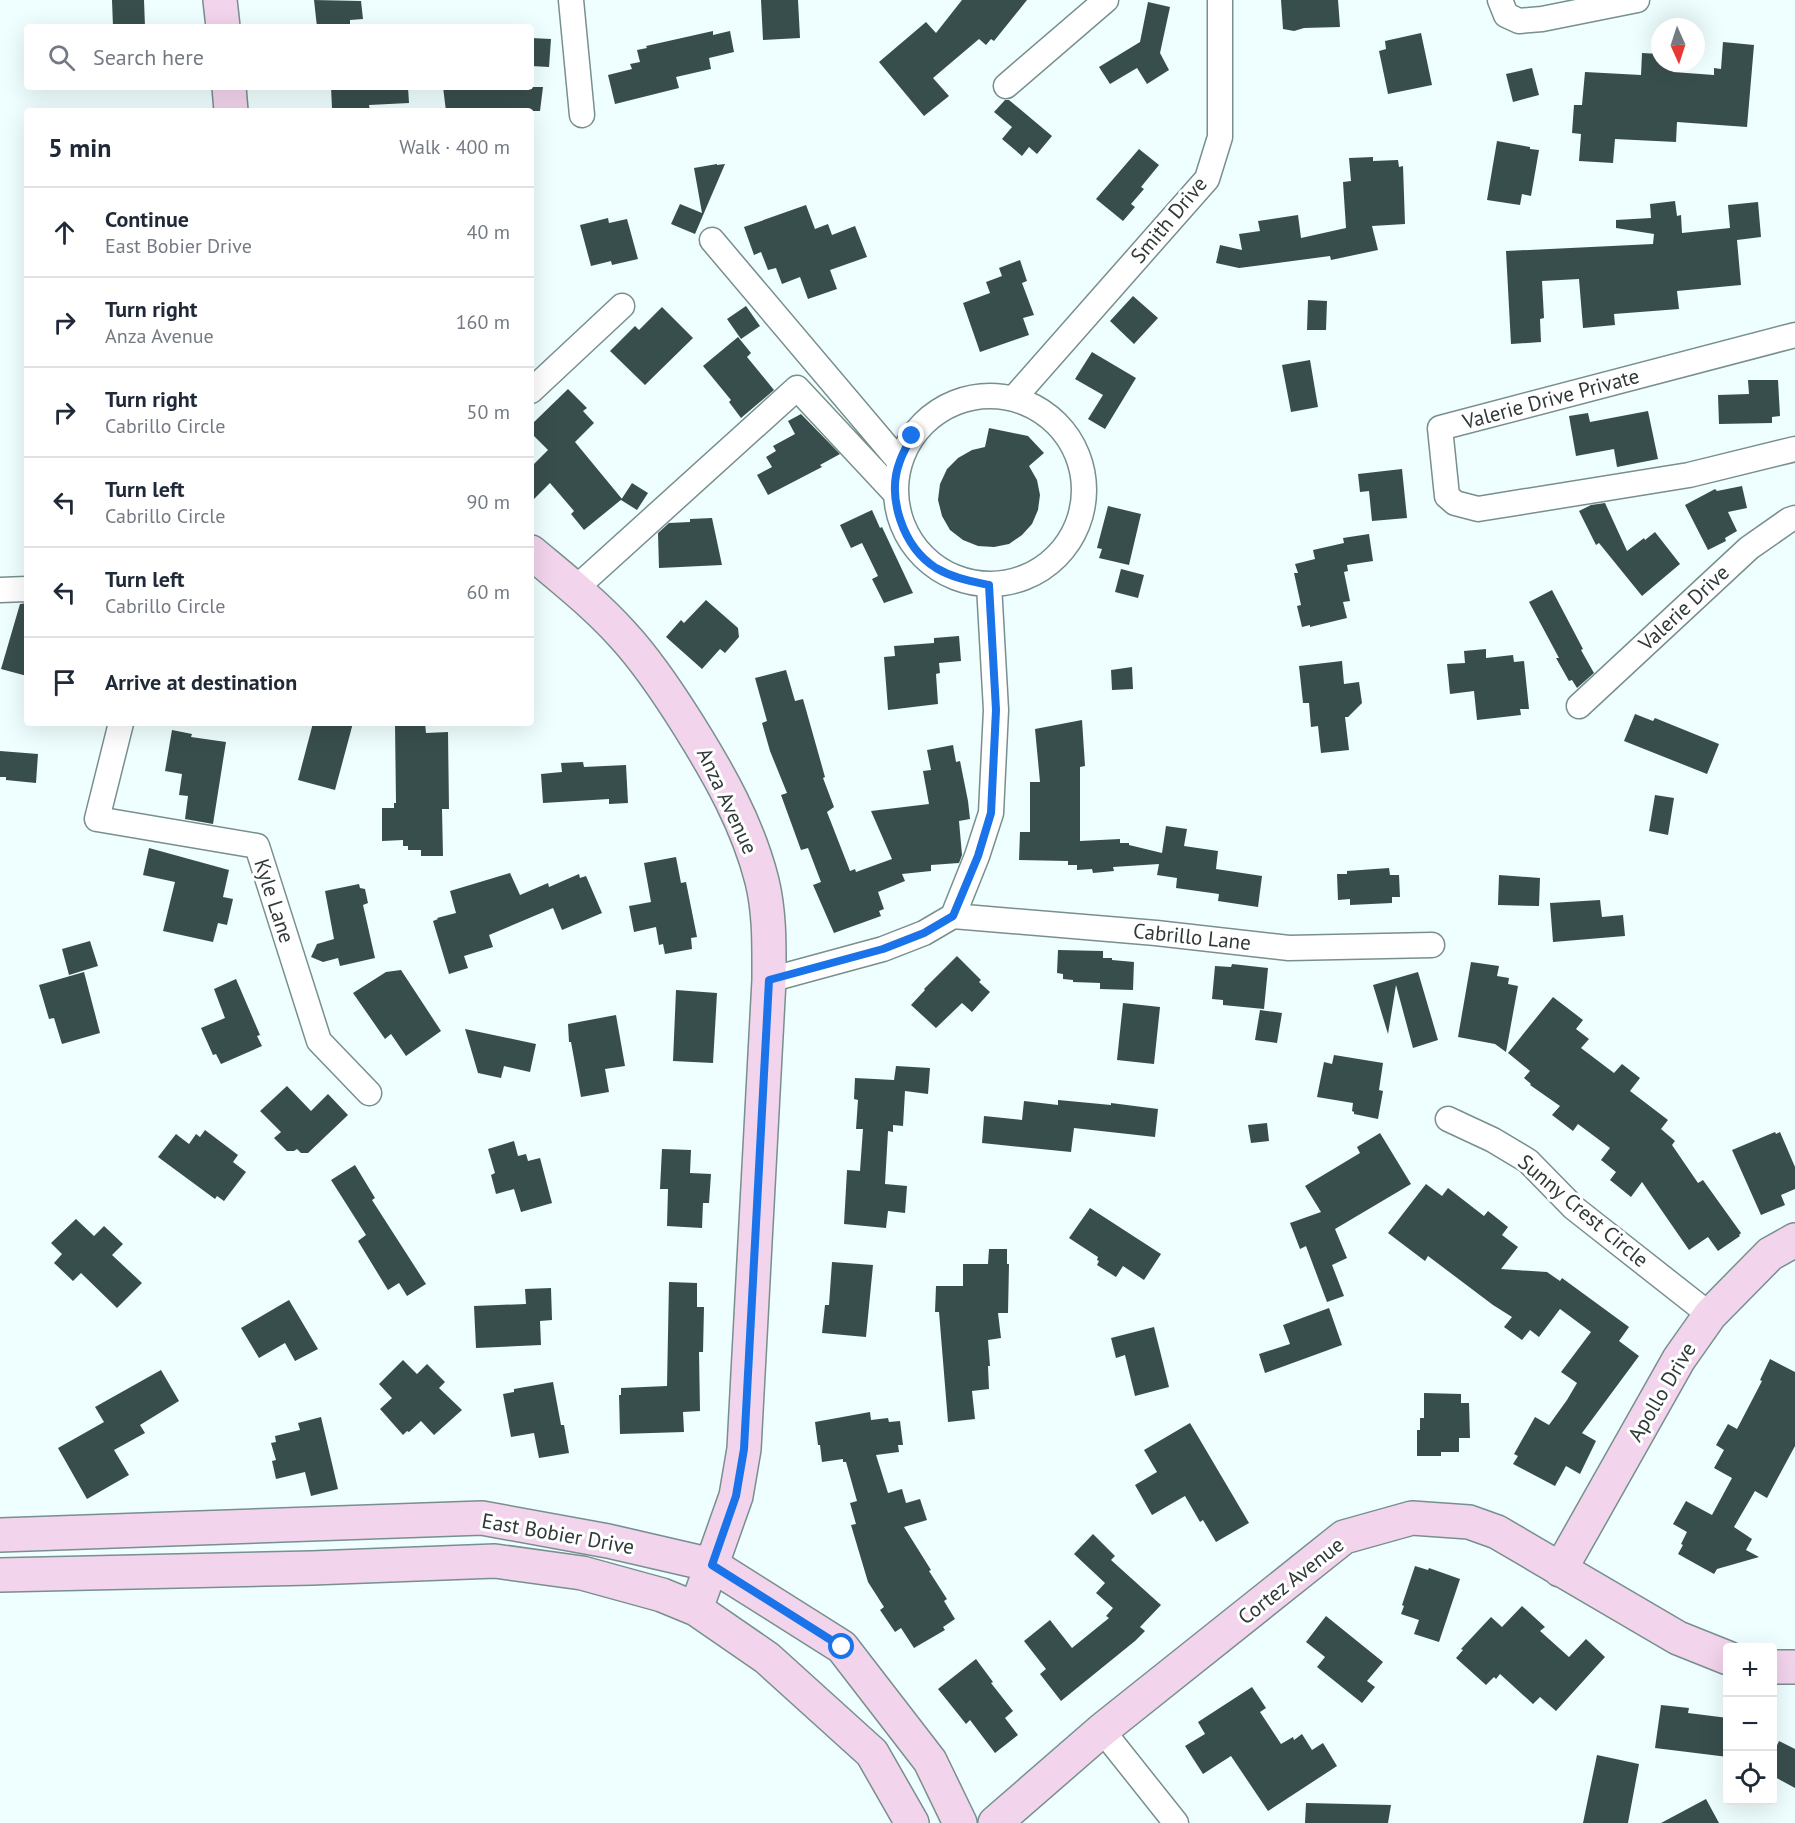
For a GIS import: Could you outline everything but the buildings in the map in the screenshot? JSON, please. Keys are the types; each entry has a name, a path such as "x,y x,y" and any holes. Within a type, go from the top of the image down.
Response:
{"street":[{"path":"220,0 223,24"},
{"path":"571,0 582,115"},
{"path":"1006,86 1106,0"},
{"name":"Smith Drive","path":"1014,398 1207,179 1220,137 1220,0"},
{"path":"1503,8 1519,21 1542,19 1637,0"},
{"path":"229,90 231,108"},
{"path":"712,240 899,461"},
{"path":"534,389 622,306"},
{"name":"Valerie Drive Private","path":"1795,335 1440,428 1447,496 1455,504 1478,509 1689,475 1795,449"},
{"path":"575,589 797,388 895,493"},
{"path":"985,395 1014,398 1042,410 1065,431 1080,458 1085,488 1081,518 1068,545 1046,567 1019,580 989,585 960,580 935,567 914,546 900,521 895,493 899,461 912,436 940,410 957,401 985,395"},
{"name":"Valerie Drive","path":"1579,706 1749,548 1795,518"},
{"name":"Anza Avenue","path":"534,555 575,589 622,634 663,685 716,768 745,828 762,881 768,913 769,980 744,1449 736,1496 696,1609"},
{"path":"769,980 883,949 924,933 953,916 978,856 991,813 996,710 989,585"},
{"path":"0,590 24,590"},
{"name":"Kyle Lane","path":"120,726 98,819 256,846 319,1041 369,1093"},
{"name":"Cabrillo Lane","path":"953,916 1156,933 1288,948 1432,945"},
{"name":"Sunny Crest Circle","path":"1448,1119 1493,1140 1528,1161 1574,1208 1710,1315"},
{"name":"Apollo Drive","path":"1560,1570 1679,1359 1710,1315 1770,1254 1795,1240"},
{"name":"East Bobier Drive","path":"0,1535 482,1518 608,1541 712,1565 842,1647 930,1761 960,1823"},
{"name":"Cortez Avenue","path":"995,1823 1102,1730 1344,1537 1412,1518 1468,1521 1497,1532 1678,1638 1723,1656"},
{"name":"East Bobier Drive","path":"0,1575 312,1568 495,1561 582,1573 663,1595 696,1609 767,1658 872,1753 912,1823"},
{"path":"1777,1667 1795,1667"},
{"path":"1102,1730 1176,1823"}],"route":[{"path":"842,1647 712,1565 736,1496 744,1449 769,980 883,949 924,933 953,916 978,856 991,813 996,710 989,585 960,580 935,567 914,546 900,521 895,493 896,477 899,461 912,436"}]}
